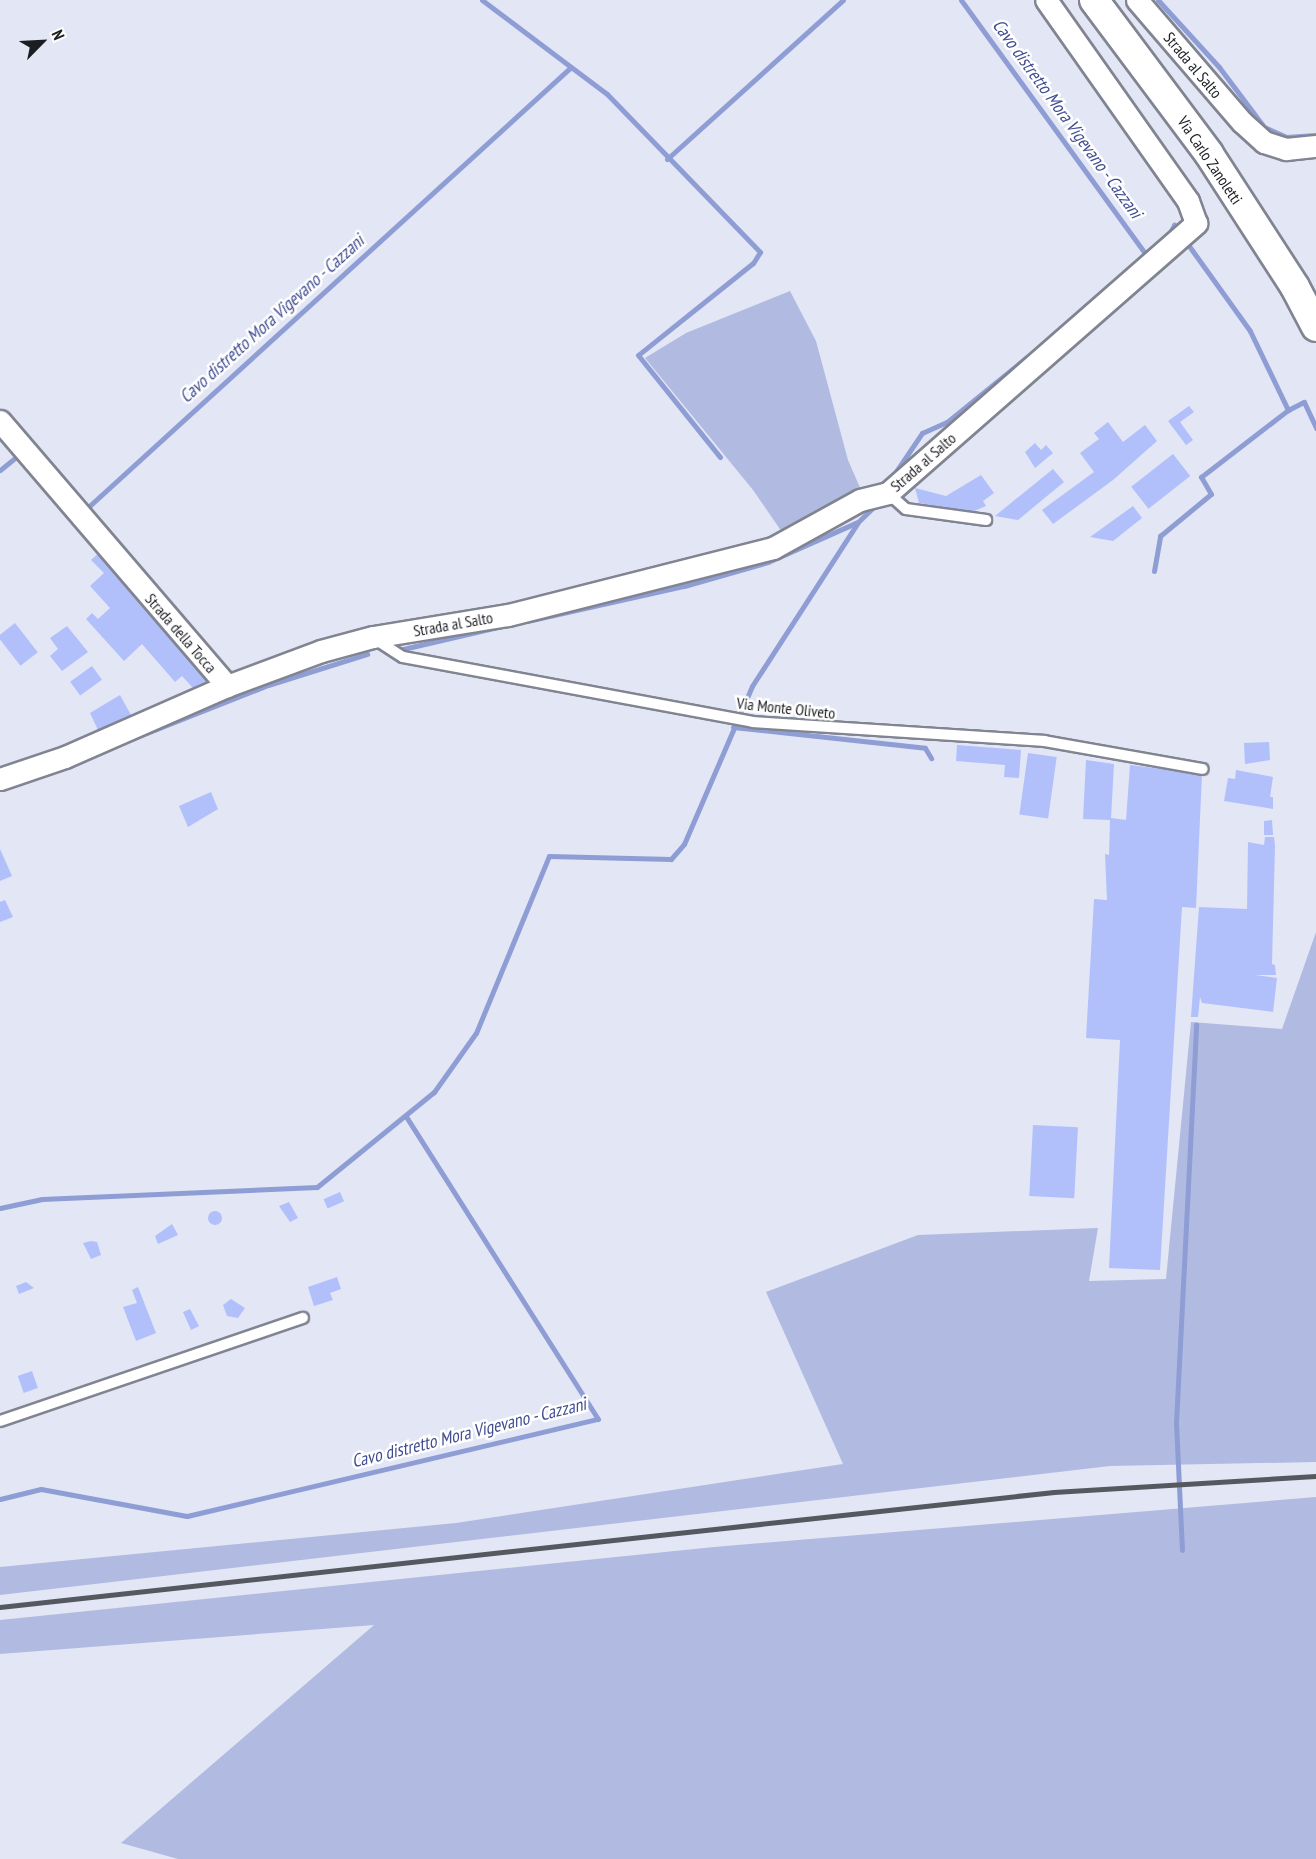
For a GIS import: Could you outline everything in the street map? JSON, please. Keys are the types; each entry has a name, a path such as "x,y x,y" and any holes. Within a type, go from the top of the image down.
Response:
{"main road":[{"name":"Via Carlo Zanoletti","path":"1094,0 1209,154 1295,287 1316,327"}],"street":[{"name":"Strada al Salto","path":"227,686 321,651 373,637 508,615 773,548 861,500 883,495 1196,223 1188,201 1046,0"},
{"name":"Strada al Salto","path":"1137,0 1242,122 1264,142 1286,149 1316,146"},
{"name":"Strada della Tocca","path":"0,421 22,450 227,686 65,757 0,779"}],"lane":[{"path":"883,495 906,509 986,520"},
{"name":"Via Monte Oliveto","path":"373,637 403,657 744,720 1044,741 1203,769"},
{"path":"0,1421 303,1318"}],"shaded area":[{"path":"790,291 816,341 848,460 861,490 784,535 753,490 645,358 686,333"},
{"path":"1316,932 1316,1462 1110,1466 0,1595 0,1567 456,1523 843,1464 766,1292 918,1235 1098,1228 1089,1281 1166,1279 1191,1022 1282,1029"},
{"path":"1316,1497 1316,1859 178,1859 121,1843 374,1625 0,1654 0,1620 714,1547"}],"building":[{"path":"1189,406 1194,412 1180,422 1193,440 1186,445 1168,421"},
{"path":"1108,422 1123,442 1145,425 1157,441 1113,480 1053,524 1042,510 1094,472 1080,453 1099,439 1094,433"},
{"path":"1035,443 1041,450 1046,445 1053,453 1035,468 1025,452"},
{"path":"1173,454 1190,476 1148,509 1131,487"},
{"path":"1053,469 1064,482 1018,520 995,516"},
{"path":"981,475 994,493 983,501 986,506 972,512 919,503 915,488 946,496"},
{"path":"1133,506 1142,518 1113,541 1090,537"},
{"path":"101,551 213,681 194,689 182,676 175,682 142,644 124,661 86,619 92,613 98,619 110,608 90,586 104,573 91,560"},
{"path":"15,623 38,652 20,666 0,640 0,635"},
{"path":"67,626 88,652 62,671 50,656 58,649 50,638"},
{"path":"92,666 102,680 80,696 70,682"},
{"path":"120,695 131,715 98,730 90,713"},
{"path":"1269,742 1270,760 1245,764 1244,743"},
{"path":"957,745 1021,750 1019,778 1004,777 1005,765 956,761"},
{"path":"1028,753 1057,757 1048,818 1019,814"},
{"path":"1086,760 1114,764 1111,818 1126,820 1130,765 1202,774 1196,908 1182,907 1160,1270 1109,1268 1120,1040 1086,1038 1094,899 1107,900 1105,854 1109,855 1110,820 1083,819"},
{"path":"1236,770 1273,777 1270,797 1273,797 1273,809 1224,801 1228,778 1235,779"},
{"path":"211,792 218,809 188,827 179,806"},
{"path":"1272,820 1273,835 1264,835 1264,821"},
{"path":"1265,837 1274,837 1275,846 1272,964 1275,965 1276,975 1255,975 1277,978 1273,1012 1202,1003 1200,997 1198,1017 1191,1017 1199,907 1247,909 1248,842 1264,845"},
{"path":"0,849 12,876 0,881"},
{"path":"5,900 13,917 0,922 0,902"},
{"path":"1033,1125 1078,1127 1074,1198 1029,1196"},
{"path":"340,1192 344,1201 328,1208 324,1199"},
{"path":"289,1202 298,1218 290,1222 279,1206"},
{"path":"215,1211 220,1213 222,1218 220,1223 215,1225 210,1223 208,1218 210,1213"},
{"path":"172,1224 178,1235 158,1244 155,1236"},
{"path":"97,1242 101,1255 91,1259 83,1243"},
{"path":"337,1277 341,1289 330,1293 333,1300 314,1306 308,1287"},
{"path":"26,1282 34,1288 19,1294 16,1286"},
{"path":"138,1287 156,1333 136,1341 123,1307 137,1303 132,1290"},
{"path":"231,1299 245,1308 238,1318 227,1316 223,1305"},
{"path":"190,1309 199,1326 191,1330 183,1312"},
{"path":"32,1371 38,1388 24,1393 18,1376"}],"waterway":[{"name":"Cavo distretto Mora Vigevano - Cazzani","path":"482,0 571,67"},
{"name":"Cavo distretto Mora Vigevano - Cazzani","path":"667,159 843,0"},
{"name":"Cavo distretto Mora Vigevano - Cazzani","path":"961,0 1148,257"},
{"name":"Cavo distretto Mora Vigevano - Cazzani","path":"1158,0 1219,67 1264,127 1286,137 1316,135"},
{"name":"Cavo distretto Mora Vigevano - Cazzani","path":"83,507 86,509 571,67 607,94 760,252 753,263 638,355 720,457"},
{"name":"Cavo distretto Mora Vigevano - Cazzani","path":"1168,236 1174,225 1179,232"},
{"name":"Cavo distretto Mora Vigevano - Cazzani","path":"1184,239 1250,331 1288,410 1304,402 1316,428"},
{"name":"Cavo distretto Mora Vigevano - Cazzani","path":"893,476 922,433 947,422 1027,357"},
{"name":"Cavo distretto Mora Vigevano - Cazzani","path":"1154,571 1160,536 1211,494 1201,477 1288,410"},
{"name":"Cavo distretto Mora Vigevano - Cazzani","path":"0,470 22,452"},
{"name":"Cavo distretto Mora Vigevano - Cazzani","path":"527,621 684,586 768,562 858,522 878,503"},
{"name":"Cavo distretto Mora Vigevano - Cazzani","path":"0,1208 42,1199 317,1187 434,1092 476,1033 549,856 671,859 684,844 752,686 858,522"},
{"name":"Cavo distretto Mora Vigevano - Cazzani","path":"403,649 506,625"},
{"path":"134,738 268,685 367,654"},
{"name":"Cavo distretto Mora Vigevano - Cazzani","path":"733,727 925,748 931,758"},
{"path":"1182,1550 1176,1423 1196,1025"},
{"name":"Cavo distretto Mora Vigevano - Cazzani","path":"0,1499 41,1489 187,1516 598,1419 406,1116"}],"railway":[{"path":"0,1607 1054,1492 1316,1476"}]}
